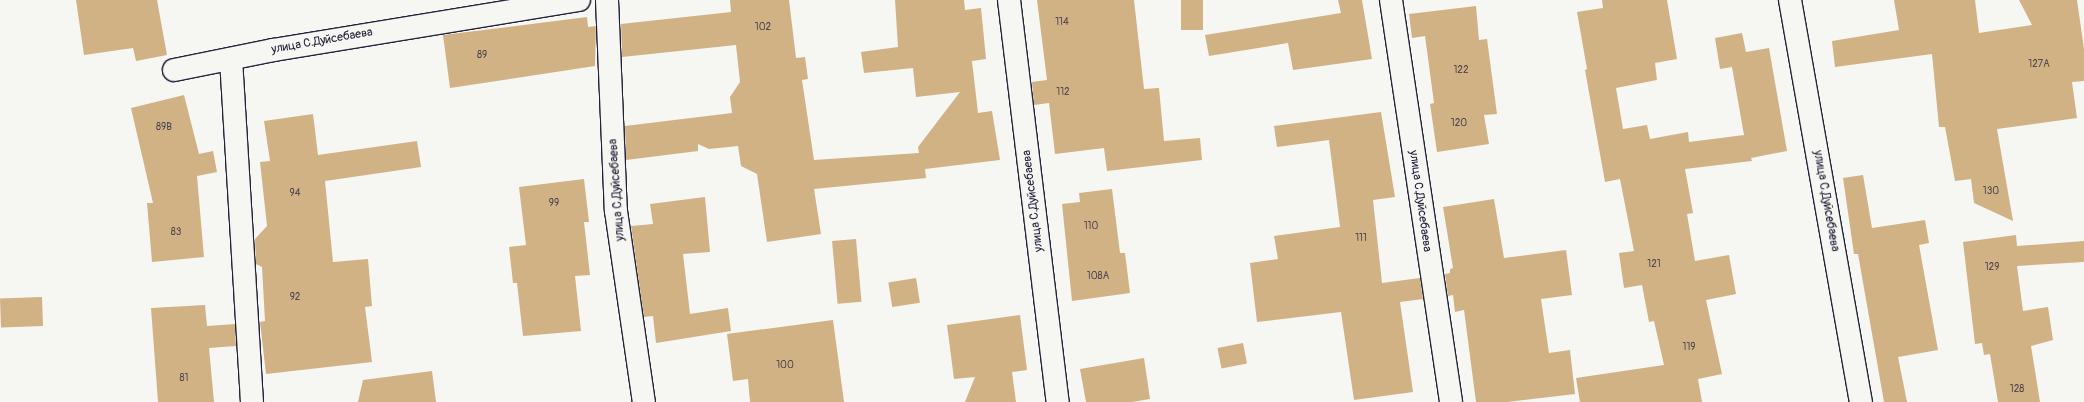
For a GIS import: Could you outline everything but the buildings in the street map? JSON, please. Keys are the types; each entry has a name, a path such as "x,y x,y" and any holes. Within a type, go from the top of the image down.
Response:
{"street":[{"name":"улица С.Дуйсебаева","path":"174,70 312,43 579,0"},
{"name":"улица С.Дуйсебаева","path":"607,0 616,210 644,402"},
{"name":"улица С.Дуйсебаева","path":"1009,0 1058,402"},
{"name":"улица С.Дуйсебаева","path":"1391,0 1452,402"},
{"name":"улица С.Дуйсебаева","path":"1790,0 1861,402"},
{"path":"231,59 252,402"}]}
